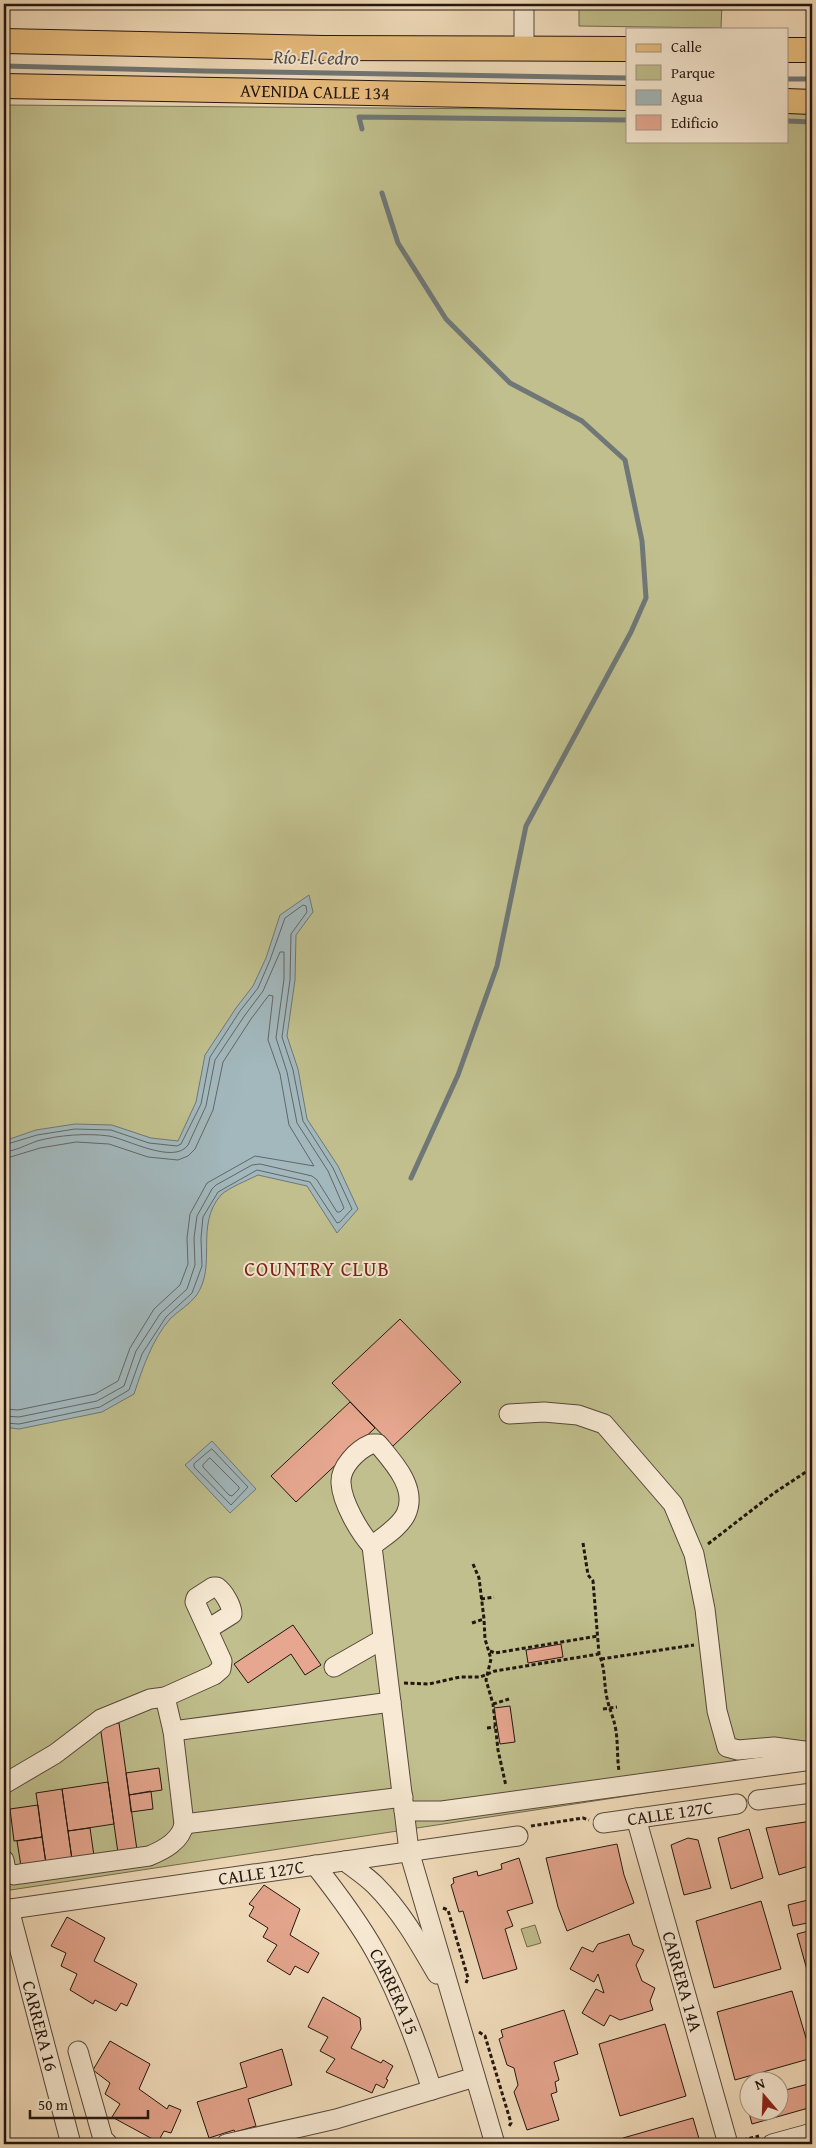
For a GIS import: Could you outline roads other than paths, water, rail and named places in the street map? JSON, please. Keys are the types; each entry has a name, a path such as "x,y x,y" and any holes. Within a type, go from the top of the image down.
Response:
{"main road":[{"path":"4,41 626,49"},
{"path":"788,50 812,50"},
{"name":"AVENIDA CALLE 134","path":"4,86 626,98"},
{"path":"788,101 812,102"}],"street":[{"path":"524,4 524,49"},
{"path":"510,1414 544,1412 578,1415 604,1424 673,1504 694,1554 705,1609 707,1642 717,1711 727,1747 738,1750 774,1747 812,1752"},
{"path":"372,1546 398,1525 406,1514 409,1504 406,1485 396,1466 378,1444 370,1444 364,1447 344,1468 341,1484 355,1526 372,1546 409,1851 495,2144"},
{"path":"4,1784 55,1754 101,1719 150,1699 165,1697 214,1675 221,1669 222,1661 208,1629"},
{"path":"334,1667 383,1639"},
{"path":"173,1731 390,1694"},
{"path":"4,1860 6,1870 14,1875 149,1856 175,1841 181,1834 184,1824 173,1731 165,1697"},
{"path":"184,1824 403,1804 442,1811 812,1760"},
{"path":"758,1800 812,1793"},
{"name":"CALLE 127C","path":"598,1822 737,1804"},
{"name":"CARRERA 14A","path":"636,1818 734,2141"},
{"name":"CALLE 127C","path":"6,1909 345,1861 521,1833"},
{"path":"345,1861 375,1885 406,1922 450,1994"},
{"name":"CARRERA 15","path":"315,1865 345,1904 376,1952 395,1991 420,2053 432,2090"},
{"name":"CARRERA 16","path":"6,1909 71,2144"},
{"path":"78,2051 103,2139 108,2144"},
{"path":"226,2144 336,2119 475,2077"},
{"path":"767,2140 812,2132"}],"water":[{"path":"309,895 313,912 296,935 295,980 287,1036 298,1069 307,1119 338,1166 358,1209 337,1233 307,1186 258,1175 228,1190 221,1195 213,1207 209,1220 205,1272 202,1284 196,1296 170,1319 158,1336 134,1394 102,1412 19,1429 4,1427 4,1141 36,1130 75,1124 112,1125 151,1138 178,1141 196,1102 205,1055 253,986 266,958 280,915"},
{"path":"212,1441 256,1489 230,1513 185,1465"}],"waterway":[{"name":"Río El Cedro","path":"4,66 626,78"},
{"name":"Río El Cedro","path":"788,79 812,79"},
{"path":"362,129 359,117 626,120"},
{"path":"788,121 812,122"},
{"path":"382,193 398,243 446,319 510,383 582,421 625,460 642,541 646,598 631,632 526,826 497,966 458,1075 411,1178"}],"district":[{"name":"COUNTRY CLUB","path":"317,1269"}]}
